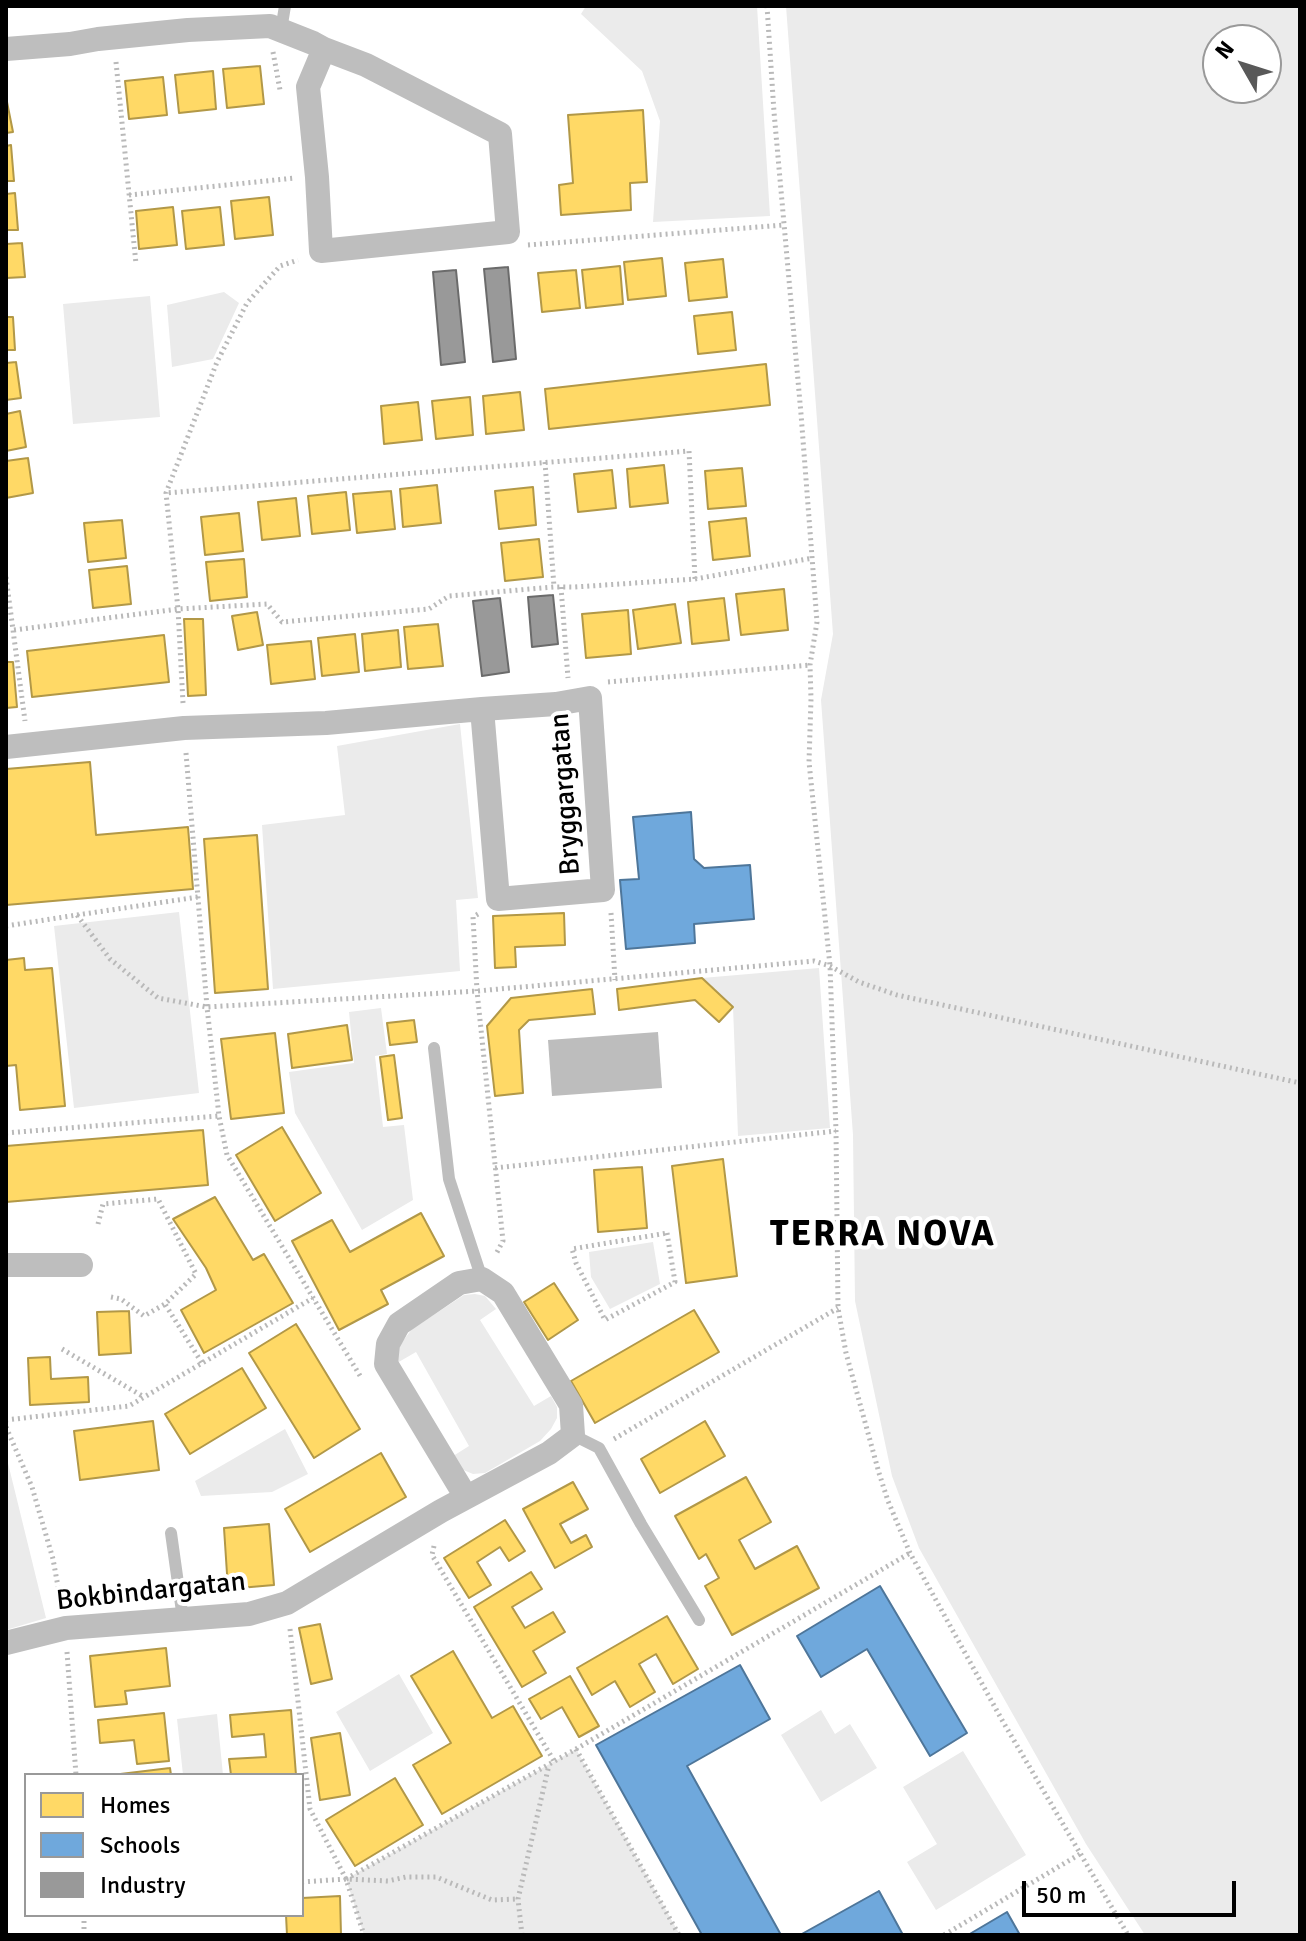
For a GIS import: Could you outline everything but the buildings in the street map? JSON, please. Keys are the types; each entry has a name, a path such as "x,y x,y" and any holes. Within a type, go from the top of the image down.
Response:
{"street":[{"path":"6,49 188,30 279,28 366,65 500,134 508,232 321,251 308,87 324,49"},
{"name":"Bryggargatan","path":"17,746 184,728 326,723 556,704 590,698 603,890 498,899"},
{"path":"482,709 498,899"},
{"path":"6,1265 81,1265"},
{"path":"466,1497 386,1364 388,1344 399,1324 459,1283 482,1279 503,1293 571,1405 573,1435"},
{"name":"Bokbindargatan","path":"6,1643 66,1628 249,1614 287,1603 441,1511 549,1453 573,1435"}],"lane":[{"path":"434,1048 449,1179 482,1279"},
{"path":"573,1435 599,1448 699,1620"},
{"path":"171,1533 183,1619"}],"path":[{"path":"767,6 817,622 810,665 809,762 830,966 838,1308 846,1353 879,1473 910,1553 1128,1935"},
{"path":"279,28 281,92"},
{"path":"116,60 136,264"},
{"path":"129,195 298,178 295,164"},
{"path":"515,246 784,225"},
{"path":"321,251 280,266 247,303 217,362 166,493 178,609 184,728 207,1007 219,1116 227,1155 368,1390"},
{"path":"166,493 689,451 695,579"},
{"path":"545,462 554,587"},
{"path":"14,630 178,609 267,604 282,622 429,609 449,596 695,579 813,558"},
{"path":"6,577 14,630 17,746"},
{"path":"561,587 568,685"},
{"path":"598,683 810,665"},
{"path":"6,926 198,897"},
{"path":"482,1279 503,1241 477,991 473,917 498,899"},
{"path":"77,915 110,959 158,998 207,1007 477,991 814,961 897,995 1300,1083"},
{"path":"6,1133 219,1116"},
{"path":"495,1168 836,1131"},
{"path":"98,1224 103,1204 158,1199 196,1274 165,1304 144,1316 121,1299 111,1297"},
{"path":"667,1233 675,1282 605,1320 572,1249 667,1233"},
{"path":"6,1420 129,1406 313,1298"},
{"path":"165,1304 202,1363"},
{"path":"599,1448 838,1308"},
{"path":"62,1349 145,1397"},
{"path":"6,1427 32,1487 53,1559 66,1628 76,1773"},
{"path":"441,1511 432,1555 552,1763 518,1899 522,1935"},
{"path":"346,1879 552,1763 910,1553"},
{"path":"287,1603 310,1809 346,1879 364,1935"},
{"path":"576,1749 679,1935"},
{"path":"944,1935 1080,1854"},
{"path":"304,1882 436,1877 492,1900 518,1899"}],"shaded area":[{"path":"586,6 757,6 770,216 653,222 660,121 642,71 581,14"},
{"path":"786,6 1300,6 1300,1935 1145,1935 1086,1844 919,1548 892,1476 855,1301 853,1135 821,700 833,634"},
{"path":"224,292 239,303 213,359 172,367 167,305"},
{"path":"150,296 160,417 73,424 63,304"},
{"path":"460,724 478,898 456,900 460,971 273,989 262,825 345,815 337,746"},
{"path":"179,912 199,1093 74,1108 54,926"},
{"path":"819,968 830,1128 738,1136 733,1007 702,978"},
{"path":"381,1008 387,1054 375,1056 383,1127 404,1125 413,1200 362,1230 295,1113 289,1072 354,1063 349,1012"},
{"path":"658,1032 662,1088 552,1096 548,1040"},
{"path":"653,1242 660,1284 610,1309 591,1277 589,1252"},
{"path":"464,1295 485,1296 496,1309 480,1320 534,1406 551,1396 557,1407 557,1418 540,1441 485,1473 473,1474 461,1469 450,1458 469,1446 416,1352 397,1363 399,1346 412,1329"},
{"path":"285,1429 308,1474 272,1492 201,1496 195,1481"},
{"path":"6,1455 46,1618 6,1630"},
{"path":"399,1674 433,1733 370,1771 336,1712"},
{"path":"821,1710 835,1734 850,1724 877,1768 821,1802 781,1735"},
{"path":"217,1714 223,1773 183,1773 177,1719"},
{"path":"576,1749 680,1935 364,1935 346,1879"},
{"path":"963,1751 1026,1855 936,1910 907,1862 937,1844 903,1787"}],"district":[{"name":"TERRA NOVA","path":"883,1236"}]}
